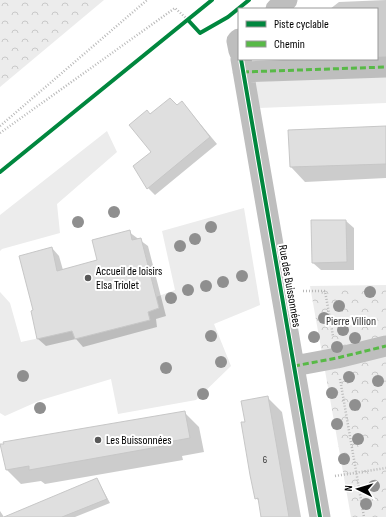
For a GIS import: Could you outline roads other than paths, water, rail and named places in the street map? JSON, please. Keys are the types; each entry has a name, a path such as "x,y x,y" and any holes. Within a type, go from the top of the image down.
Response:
{"street":[{"path":"277,8 287,0"},
{"path":"242,66 386,67"},
{"name":"Rue des Buissonnées","path":"242,66 320,517"},
{"path":"294,366 337,358 386,346"}],"place":[{"name":"Accueil de loisirs Elsa Triolet","path":"88,278"},
{"name":"Les Buissonnées","path":"98,440"}],"park label":[{"name":"Pierre Villion","path":"351,321"}]}
